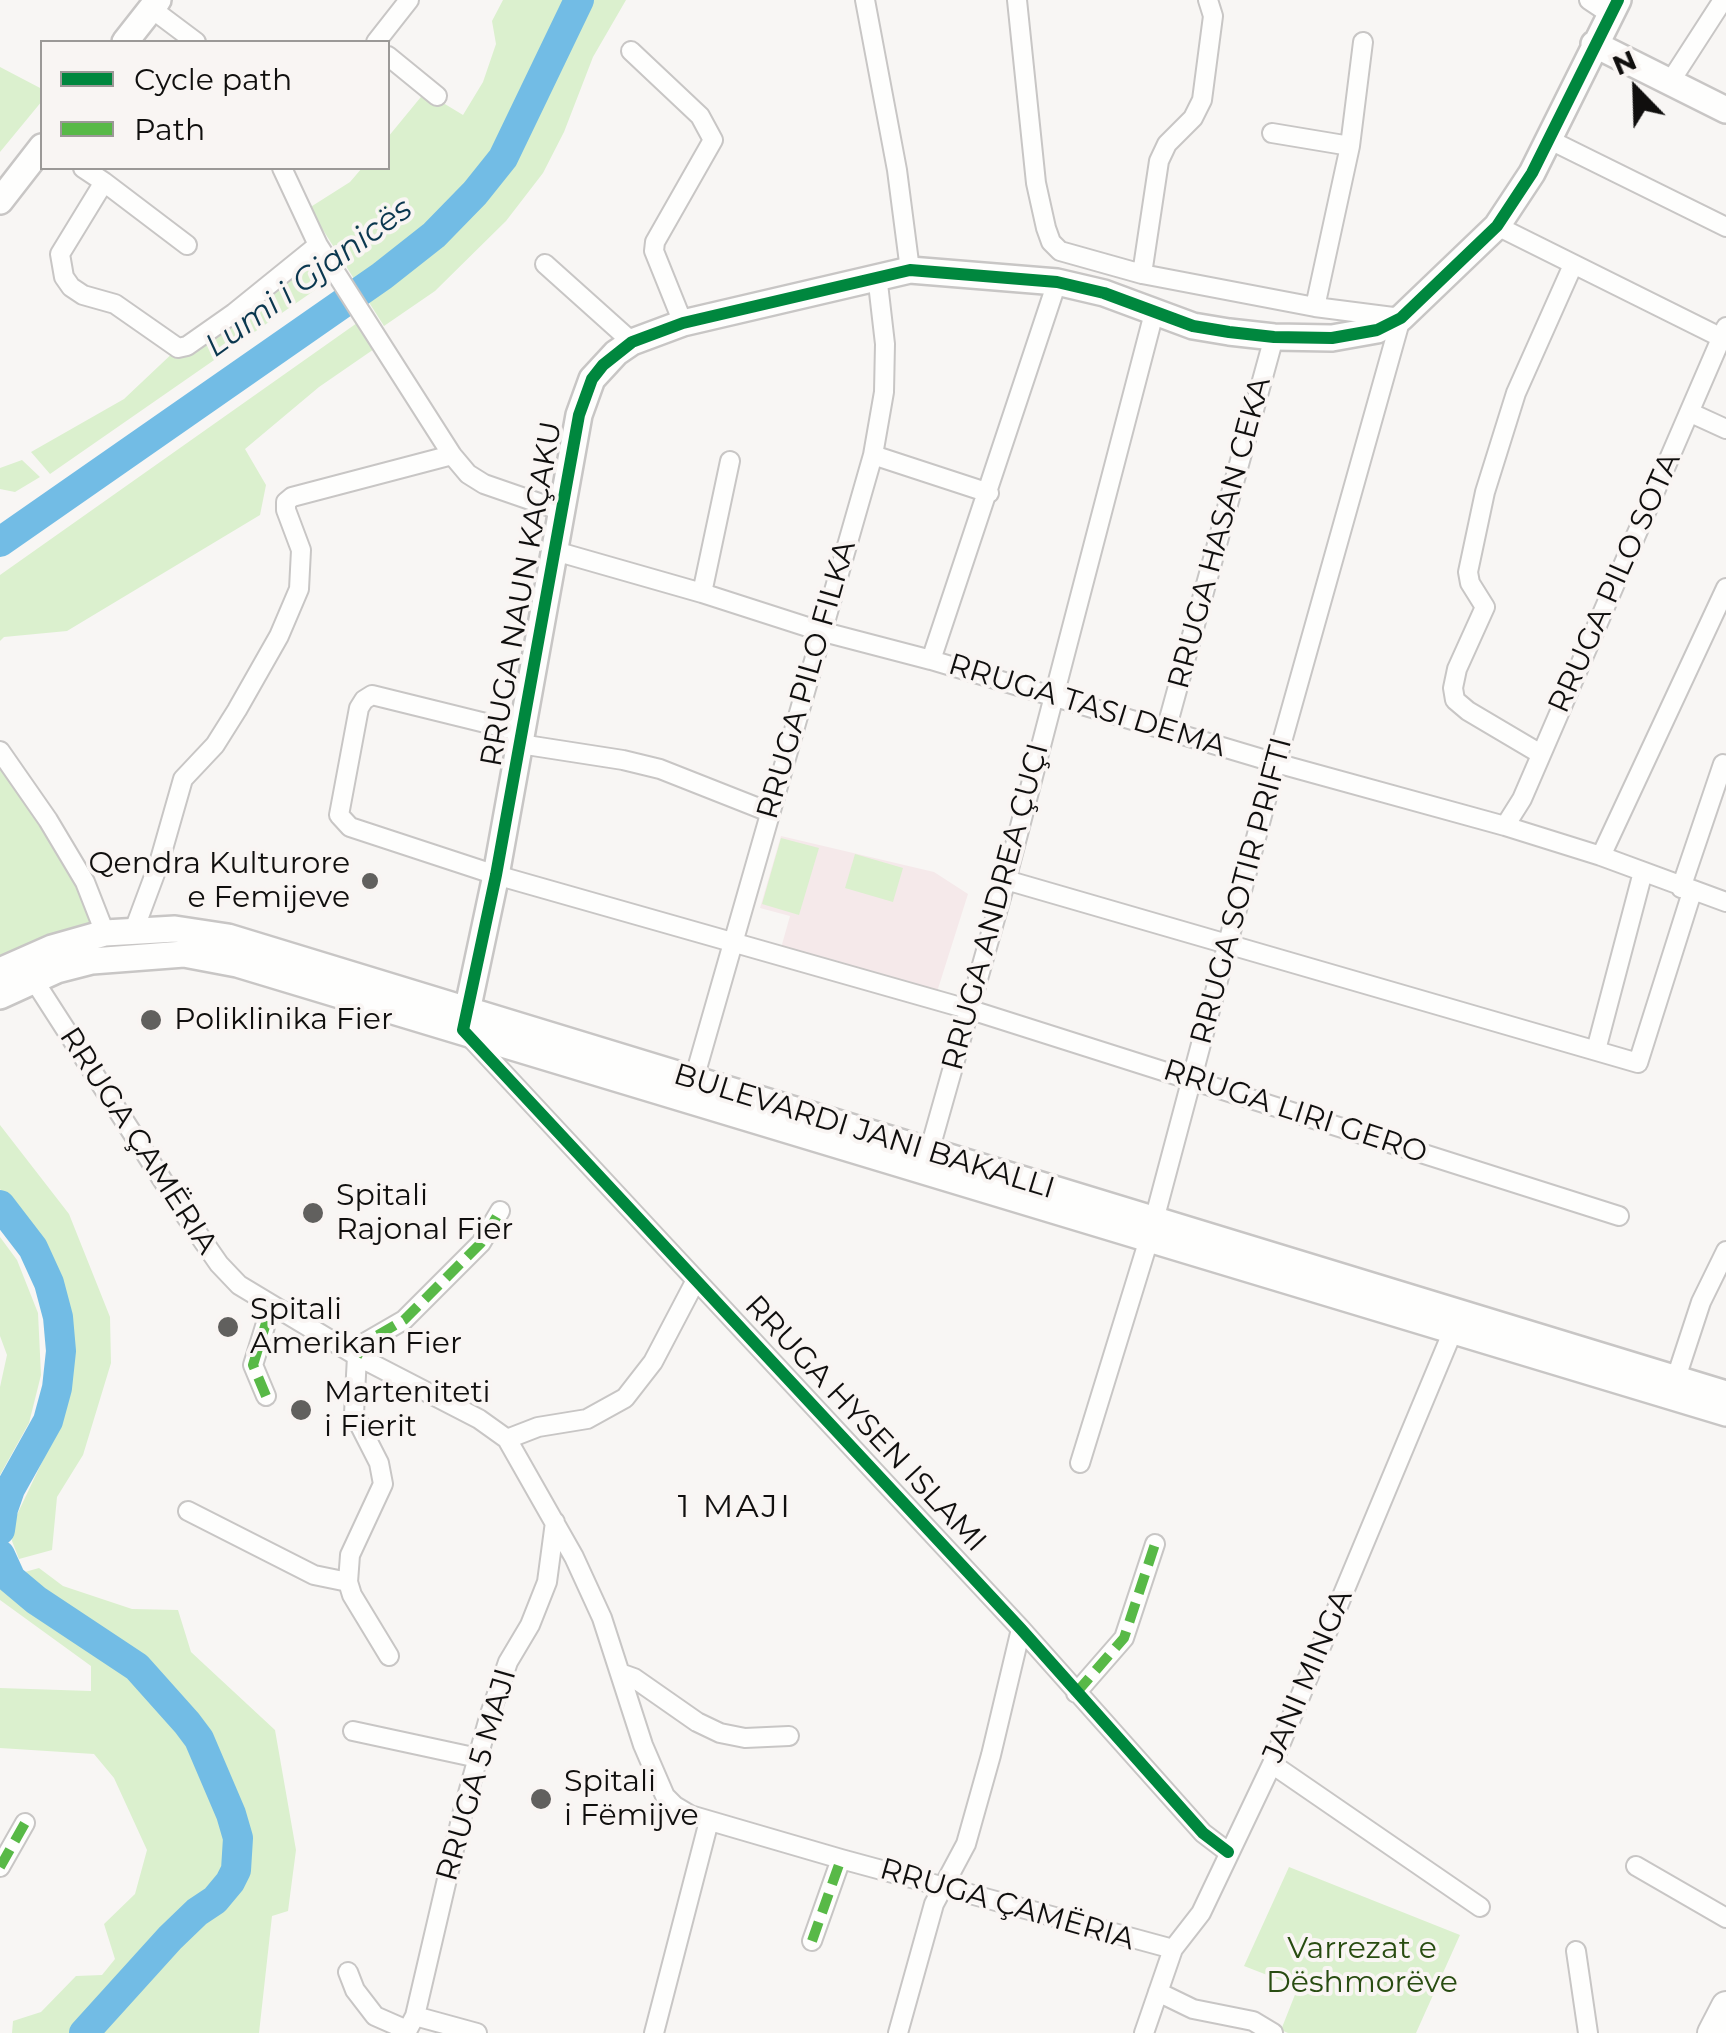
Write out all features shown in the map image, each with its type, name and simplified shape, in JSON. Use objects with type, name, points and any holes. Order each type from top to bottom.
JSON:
[{"type":"main road","points":[[127,40],[155,4]]},
{"type":"main road","name":"RRUGA NAUN KAÇAKU","points":[[466,1020],[585,396],[603,365],[632,342],[683,323],[910,270],[1057,282],[1104,293],[1193,326],[1274,337],[1355,336],[1401,318],[1498,226],[1517,198],[1594,44],[1605,5]]},
{"type":"main road","points":[[1594,44],[1726,110]]},
{"type":"main road","points":[[0,200],[40,150]]},
{"type":"main road","name":"BULEVARDI JANI BAKALLI","points":[[0,996],[18,970],[105,933],[190,930],[228,937],[466,1020],[1151,1230],[1457,1321],[1726,1394]]},
{"type":"main road","name":"BULEVARDI JANI BAKALLI","points":[[18,970],[156,954],[204,956],[694,1079],[929,1152],[1151,1230]]},
{"type":"main road","name":"BULEVARDI JANI BAKALLI","points":[[1457,1321],[1726,1413]]},
{"type":"main road","points":[[1712,2033],[1726,2006]]},
{"type":"street","points":[[378,40],[409,0]]},
{"type":"street","points":[[865,0],[897,170],[910,270]]},
{"type":"street","points":[[1016,0],[1036,183],[1051,242],[1060,252],[1142,274],[1401,318]]},
{"type":"street","points":[[1142,274],[1159,161],[1167,144],[1193,118],[1202,100],[1213,16],[1208,0]]},
{"type":"street","points":[[1670,82],[1723,0]]},
{"type":"street","points":[[155,4],[194,40]]},
{"type":"street","points":[[1315,306],[1350,146],[1363,42]]},
{"type":"street","points":[[632,51],[700,116],[713,140],[655,242],[654,251],[683,323]]},
{"type":"street","points":[[390,58],[437,96]]},
{"type":"street","points":[[1272,133],[1350,146]]},
{"type":"street","points":[[1548,139],[1726,227]]},
{"type":"street","points":[[87,170],[187,245]]},
{"type":"street","points":[[283,170],[321,249],[452,455],[468,474],[484,484],[562,511]]},
{"type":"street","points":[[104,182],[60,254],[64,277],[71,288],[115,304],[178,348],[187,346],[321,249]]},
{"type":"street","points":[[1498,226],[1725,335]]},
{"type":"street","points":[[545,264],[632,342]]},
{"type":"street","points":[[1540,753],[1468,712],[1454,700],[1452,688],[1484,607],[1468,572],[1485,492],[1516,393],[1573,265]]},
{"type":"street","name":"RRUGA PILO FILKA","points":[[694,1079],[872,455],[884,392],[885,344],[877,275]]},
{"type":"street","points":[[932,660],[1057,282]]},
{"type":"street","name":"RRUGA ANDREA ÇUÇI","points":[[929,1152],[1006,880],[1154,313]]},
{"type":"street","name":"RRUGA SOTIR PRIFTI","points":[[1080,1463],[1151,1230],[1401,318]]},
{"type":"street","name":"RRUGA PILO SOTA","points":[[1505,826],[1522,799],[1725,335]]},
{"type":"street","name":"RRUGA HASAN CEKA","points":[[1166,730],[1274,337]]},
{"type":"street","points":[[1691,413],[1726,430]]},
{"type":"street","points":[[134,930],[159,863],[183,779],[214,746],[237,710],[279,636],[299,589],[301,550],[286,502],[292,497],[452,455]]},
{"type":"street","points":[[872,455],[989,494]]},
{"type":"street","points":[[702,593],[730,461]]},
{"type":"street","name":"RRUGA TASI DEMA","points":[[555,551],[820,631],[1505,826],[1726,902]]},
{"type":"street","points":[[1600,856],[1720,618],[1726,588]]},
{"type":"street","points":[[735,942],[496,875],[350,827],[339,815],[339,807],[360,708],[372,695],[521,738],[660,769],[769,812]]},
{"type":"street","points":[[0,751],[85,882],[105,933]]},
{"type":"street","points":[[1006,880],[1638,1063],[1722,764]]},
{"type":"street","points":[[1596,1050],[1643,872]]},
{"type":"street","name":"RRUGA LIRI GERO","points":[[735,942],[1192,1078],[1618,1216]]},
{"type":"street","name":"RRUGA ÇAMËRIA","points":[[18,970],[204,1244],[239,1286],[358,1356],[480,1419],[507,1439],[556,1521],[602,1618],[665,1796],[690,1815],[1173,1950]]},
{"type":"street","name":"RRUGA HYSEN ISLAMI","points":[[466,1020],[696,1280],[1021,1629],[1203,1833],[1228,1852]]},
{"type":"street","points":[[389,1656],[348,1582],[350,1555],[383,1484],[379,1464],[354,1414],[358,1356],[366,1342],[404,1320],[481,1243],[500,1212]]},
{"type":"street","points":[[1676,1378],[1701,1302],[1726,1251]]},
{"type":"street","points":[[507,1439],[538,1427],[587,1419],[625,1398],[654,1362],[696,1280]]},
{"type":"street","points":[[266,1396],[253,1365],[271,1307]]},
{"type":"street","name":"JANI MINGA","points":[[1144,2033],[1173,1950],[1200,1912],[1272,1764],[1457,1321]]},
{"type":"street","points":[[188,1511],[314,1576],[348,1582]]},
{"type":"street","name":"RRUGA 5 MAJI","points":[[409,2026],[478,1758],[503,1674],[541,1602],[556,1521]]},
{"type":"street","points":[[1076,1693],[1124,1638],[1155,1544]]},
{"type":"street","points":[[898,2033],[934,1904],[966,1844],[1021,1629]]},
{"type":"street","points":[[620,1673],[720,1733],[745,1738],[789,1736]]},
{"type":"street","points":[[353,1731],[478,1758]]},
{"type":"street","points":[[1272,1764],[1480,1908]]},
{"type":"street","points":[[654,2033],[710,1820]]},
{"type":"street","points":[[0,1867],[25,1823]]},
{"type":"street","name":"RRUGA ÇAMËRIA","points":[[812,1941],[842,1859]]},
{"type":"street","points":[[1636,1866],[1726,1918]]},
{"type":"street","points":[[1576,1951],[1588,2033]]},
{"type":"street","points":[[348,1972],[354,1990],[375,2016],[409,2026],[476,2033]]},
{"type":"street","points":[[1158,1992],[1193,2009],[1253,2021],[1274,2033]]},
{"type":"shaded area","points":[[781,836],[934,872],[968,894],[936,995],[781,948],[790,916],[760,908]]},
{"type":"green space","points":[[503,0],[626,0],[593,57],[564,132],[543,173],[506,221],[435,291],[384,326],[309,208],[350,182],[360,170],[390,170],[390,135],[425,92],[463,115],[483,82],[496,44],[492,21]]},
{"type":"green space","points":[[0,67],[40,88],[40,103],[0,152]]},
{"type":"green space","points":[[314,258],[324,274],[315,290],[50,474],[31,452],[124,399],[178,348]]},
{"type":"green space","points":[[357,323],[377,347],[319,387],[245,449],[266,485],[260,515],[67,631],[4,637],[0,641],[0,575]]},
{"type":"green space","points":[[22,460],[40,477],[15,492],[0,489],[0,468]]},
{"type":"green space","points":[[0,759],[80,885],[99,930],[0,966]]},
{"type":"green space","points":[[781,838],[819,848],[799,915],[762,904]]},
{"type":"green space","points":[[855,854],[903,868],[893,902],[845,888]]},
{"type":"green space","points":[[0,1125],[69,1214],[110,1317],[111,1363],[83,1455],[57,1497],[52,1550],[19,1559],[12,1541],[14,1521],[52,1441],[66,1399],[72,1346],[65,1294],[52,1261],[38,1236],[0,1189]]},
{"type":"green space","points":[[0,1237],[17,1260],[38,1313],[41,1375],[29,1423],[0,1475],[0,1387],[7,1355],[0,1336]]},
{"type":"green space","points":[[39,1568],[63,1586],[132,1609],[178,1610],[191,1652],[275,1730],[296,1850],[288,1911],[272,1916],[259,2033],[12,2033],[13,2021],[41,2012],[76,1976],[102,1975],[115,1959],[104,1924],[135,1894],[147,1850],[114,1778],[94,1754],[0,1748],[0,1688],[91,1691],[91,1666],[0,1600],[0,1579]]},
{"type":"green space","name":"Varrezat e Dëshmorëve","points":[[1289,1867],[1460,1935],[1416,2033],[1281,2030],[1298,1987],[1244,1966]]},
{"type":"waterway","name":"Lumi i Gjanicës","points":[[0,542],[382,276],[434,235],[503,158],[579,0]]},
{"type":"waterway","name":"Lumi i Gjanicës","points":[[0,1205],[33,1248],[49,1283],[61,1351],[48,1421],[10,1489],[0,1530]]},
{"type":"waterway","name":"Lumi i Gjanicës","points":[[0,1555],[11,1579],[137,1667],[187,1723],[199,1739],[238,1838],[236,1870],[230,1882],[170,1938],[84,2033]]},
{"type":"marked path","points":[[357,1356],[366,1342],[404,1320],[481,1243],[500,1211]]},
{"type":"marked path","points":[[266,1396],[253,1365],[271,1307]]},
{"type":"marked path","points":[[1076,1693],[1124,1638],[1155,1544]]},
{"type":"marked path","points":[[0,1867],[25,1823]]},
{"type":"marked path","points":[[812,1941],[841,1859]]},
{"type":"cycle path","points":[[1228,1852],[1203,1833],[1021,1629],[463,1030],[496,875],[579,415],[592,379],[632,342],[683,323],[910,270],[1057,282],[1104,293],[1193,326],[1229,332],[1332,338],[1377,330],[1401,318],[1497,226],[1532,173],[1618,0]]},
{"type":"place","name":"Qendra Kulturore e Femijeve","points":[[370,881]]},
{"type":"place","name":"Poliklinika Fier","points":[[151,1020]]},
{"type":"place","name":"Spitali Rajonal Fier","points":[[313,1213]]},
{"type":"place","name":"Spitali Amerikan Fier","points":[[228,1327]]},
{"type":"place","name":"Marteniteti i Fierit","points":[[301,1410]]},
{"type":"place","name":"Spitali i Fëmijve","points":[[541,1799]]},
{"type":"district","name":"1 MAJI","points":[[735,1508]]}]
